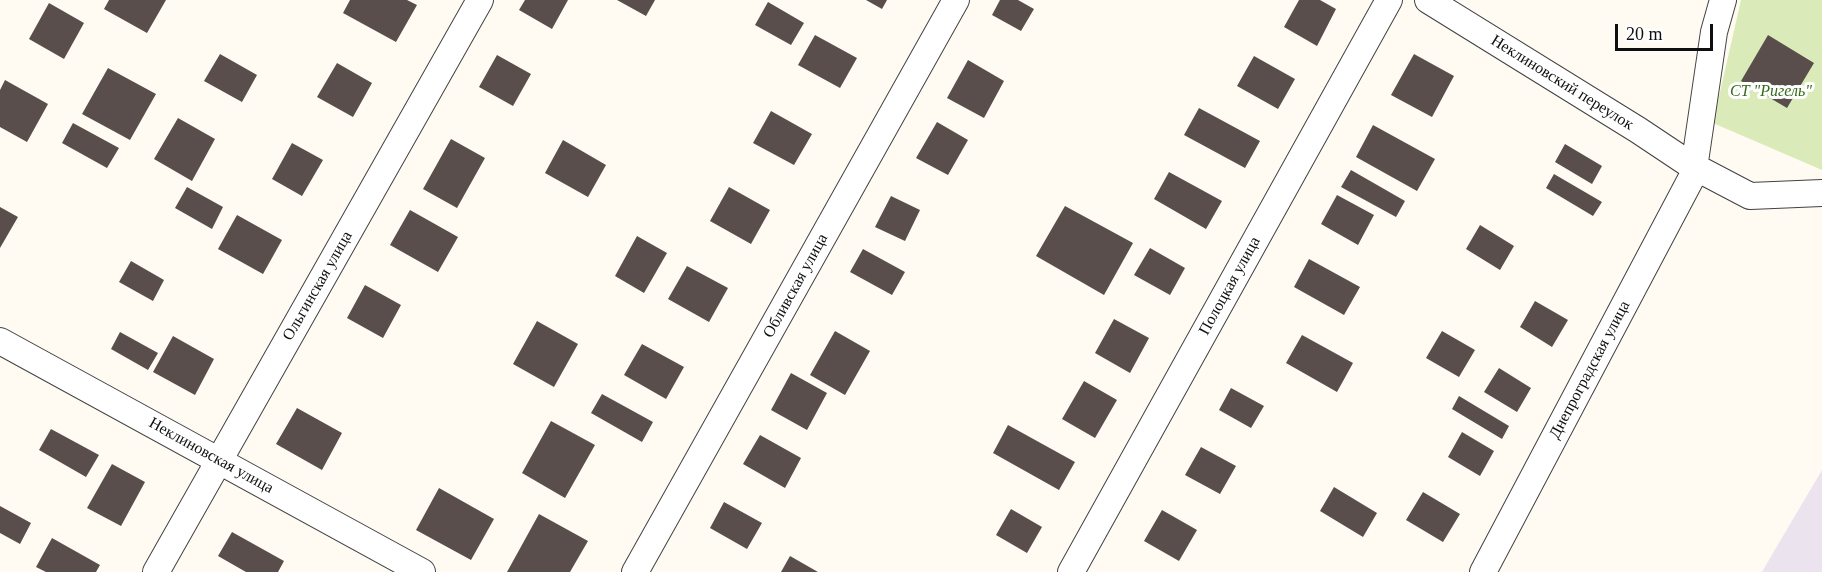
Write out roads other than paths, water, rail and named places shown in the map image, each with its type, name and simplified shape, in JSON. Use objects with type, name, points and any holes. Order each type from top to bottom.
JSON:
[{"type":"street","name":"Ольгинская улица","points":[[156,572],[480,0]]},
{"type":"street","name":"Обливская улица","points":[[636,572],[956,0]]},
{"type":"street","name":"Полоцкая улица","points":[[1071,572],[1389,0]]},
{"type":"street","name":"Неклиновский переулок","points":[[1428,0],[1638,130],[1689,165],[1696,166],[1750,196],[1822,193]]},
{"type":"street","name":"Днепроградская улица","points":[[1483,572],[1693,175],[1714,32],[1723,0]]},
{"type":"street","name":"Неклиновская улица","points":[[0,341],[422,572]]},
{"type":"park label","name":"СТ \"Ригель\"","points":[[1771,92]]}]
